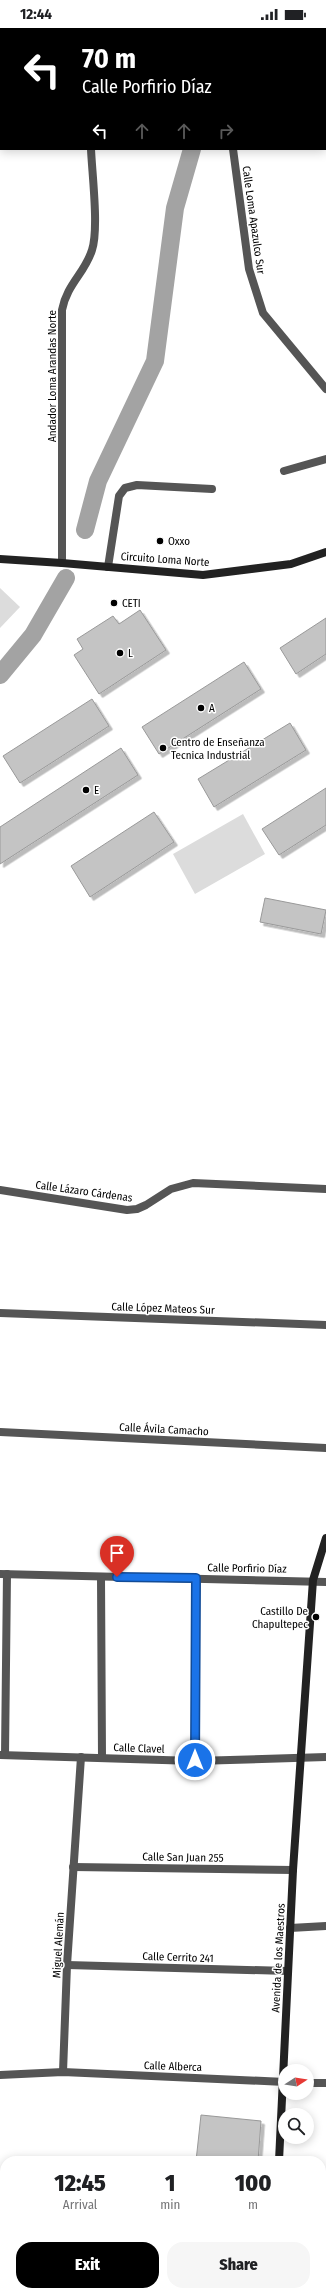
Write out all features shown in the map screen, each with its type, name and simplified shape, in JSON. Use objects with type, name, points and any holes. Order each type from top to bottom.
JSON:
[{"type":"street","name":"Andador Loma Arandas Norte","points":[[62,563],[62,310],[64,297],[87,261],[95,239],[91,150]]},
{"type":"street","name":"Calle Loma Apazulco Sur","points":[[233,150],[249,268],[263,314],[326,389]]},
{"type":"street","points":[[284,471],[326,459]]},
{"type":"street","points":[[108,566],[119,496],[125,488],[136,485],[212,489]]},
{"type":"street","name":"Circuito Loma Norte","points":[[0,560],[108,566],[203,575],[291,564],[326,552]]},
{"type":"street","name":"Calle Lázaro Cárdenas","points":[[0,1190],[127,1210],[137,1209],[146,1205],[171,1188],[194,1183],[326,1190]]},
{"type":"street","name":"Calle López Mateos Sur","points":[[0,1313],[326,1325]]},
{"type":"street","name":"Calle Ávila Camacho","points":[[0,1432],[326,1448]]},
{"type":"street","name":"Avenida de los Maestros","points":[[285,2064],[290,1928],[313,1580],[326,1538]]},
{"type":"street","points":[[3,1574],[3,1755]]},
{"type":"street","name":"Calle Porfirio Díaz","points":[[3,1574],[313,1580],[326,1582]]},
{"type":"street","points":[[101,1577],[102,1758]]},
{"type":"street","points":[[195,1760],[196,1578]]},
{"type":"street","name":"Calle Clavel","points":[[3,1755],[195,1760],[326,1757]]},
{"type":"street","name":"Miguel Alemán","points":[[63,2072],[67,1965],[81,1757]]},
{"type":"street","name":"Calle San Juan 255","points":[[73,1867],[294,1870]]},
{"type":"street","points":[[290,1928],[326,1926]]},
{"type":"street","name":"Calle Cerrito 241","points":[[67,1965],[288,1971]]},
{"type":"street","points":[[0,2075],[63,2072]]},
{"type":"street","name":"Calle Alberca","points":[[63,2072],[278,2082]]},
{"type":"street","points":[[314,2082],[326,2083]]},
{"type":"street","name":"Avenida de los Maestros","points":[[279,2156],[283,2100]]},
{"type":"shaded area","points":[[0,588],[20,607],[0,628]]},
{"type":"shaded area","points":[[243,814],[265,854],[195,894],[173,854]]},
{"type":"building","name":"L","points":[[140,610],[166,650],[99,694],[74,655],[83,649],[77,639],[113,616],[119,624]]},
{"type":"building","points":[[326,618],[326,654],[296,674],[280,648]]},
{"type":"building","name":"A","points":[[244,662],[261,689],[159,754],[142,727]]},
{"type":"building","points":[[92,699],[109,726],[20,783],[3,756]]},
{"type":"building","points":[[290,723],[306,750],[214,807],[198,779]]},
{"type":"building","name":"E","points":[[121,748],[138,775],[0,864],[0,827]]},
{"type":"building","points":[[326,788],[326,825],[279,855],[262,829]]},
{"type":"building","points":[[154,812],[174,842],[90,897],[71,866]]},
{"type":"building","points":[[265,898],[326,910],[321,934],[260,922]]},
{"type":"building","points":[[201,2115],[261,2121],[258,2156],[197,2156]]},
{"type":"waterway","points":[[85,530],[98,481],[155,361],[175,208],[192,150]]},
{"type":"waterway","points":[[0,675],[33,635],[66,578]]},
{"type":"place","name":"Oxxo","points":[[160,541]]},
{"type":"place","name":"CETI","points":[[114,603]]},
{"type":"place","name":"L","points":[[120,653]]},
{"type":"place","name":"A","points":[[201,708]]},
{"type":"place","name":"Centro de Enseñanza Tecnica Industrial","points":[[163,748]]},
{"type":"place","name":"E","points":[[86,790]]},
{"type":"place","name":"Castillo De Chapultepec","points":[[316,1617]]},
{"type":"route","points":[[117,1577],[196,1578],[195,1760]]}]
